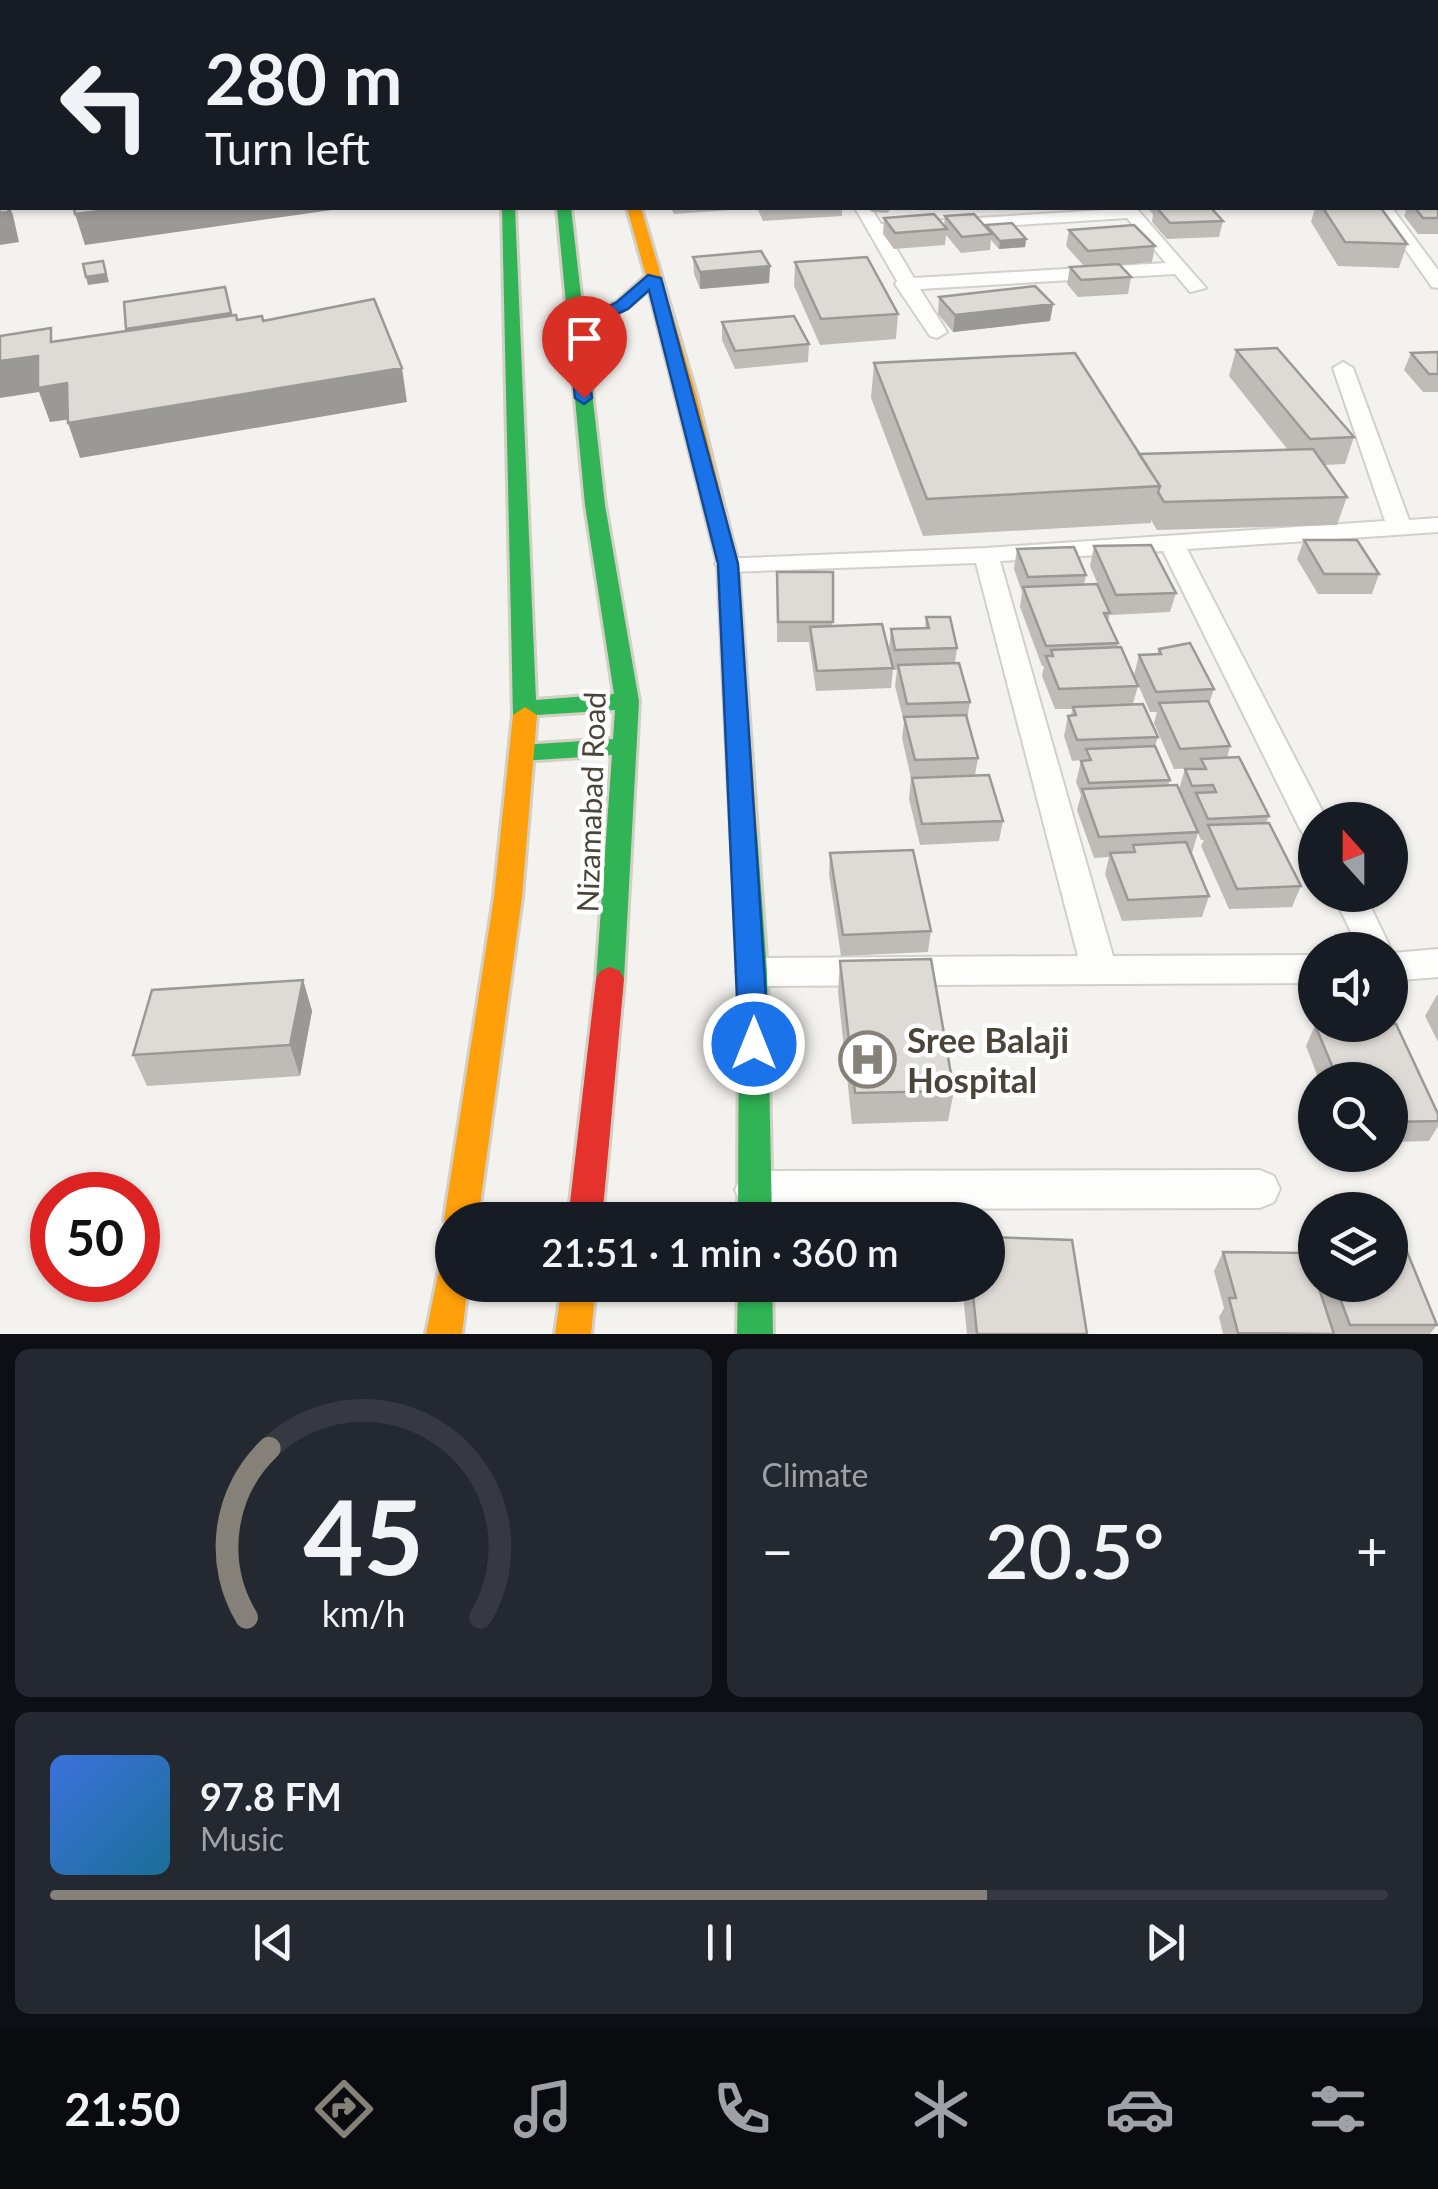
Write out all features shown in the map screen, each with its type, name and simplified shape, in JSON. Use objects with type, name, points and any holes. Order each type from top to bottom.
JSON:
[{"type":"main road","points":[[464,1202],[508,897],[526,708],[508,210]]},
{"type":"main road","name":"Nizamabad Road","points":[[564,210],[595,505],[627,701],[618,906],[588,1202]]},
{"type":"main road","points":[[635,210],[728,564],[753,972],[755,1202]]},
{"type":"main road","points":[[576,327],[622,306],[654,278]]},
{"type":"main road","points":[[526,708],[627,701]]},
{"type":"main road","points":[[522,753],[625,746]]},
{"type":"main road","points":[[444,1334],[448,1302]]},
{"type":"main road","points":[[573,1334],[577,1302]]},
{"type":"main road","points":[[755,1302],[755,1334]]},
{"type":"street","points":[[864,210],[904,284],[937,332]]},
{"type":"street","points":[[875,229],[1130,210],[1198,288]]},
{"type":"street","points":[[1385,210],[1438,283]]},
{"type":"street","points":[[904,284],[1181,268]]},
{"type":"street","points":[[1342,368],[1399,526]]},
{"type":"street","points":[[728,564],[986,555],[1438,525]]},
{"type":"street","points":[[1172,544],[1302,802]]},
{"type":"street","points":[[986,555],[1100,973]]},
{"type":"street","points":[[1408,966],[1438,963]]},
{"type":"street","points":[[753,972],[1298,969]]},
{"type":"street","points":[[850,1202],[1260,1189]]},
{"type":"building","points":[[74,210],[107,210],[75,214]]},
{"type":"building","points":[[1159,210],[1213,210],[1223,221],[1170,223]]},
{"type":"building","points":[[1324,210],[1382,210],[1407,244],[1345,242]]},
{"type":"building","points":[[1417,210],[1438,210],[1438,218],[1423,218]]},
{"type":"building","points":[[934,214],[947,229],[895,233],[884,218]]},
{"type":"building","points":[[974,214],[992,234],[962,237],[945,216]]},
{"type":"building","points":[[1012,223],[1026,239],[1000,241],[986,225]]},
{"type":"building","points":[[1134,225],[1155,246],[1088,251],[1069,230]]},
{"type":"building","points":[[761,251],[770,266],[700,272],[693,257]]},
{"type":"building","points":[[867,257],[898,314],[821,319],[795,262]]},
{"type":"building","points":[[103,261],[106,274],[86,277],[83,264]]},
{"type":"building","points":[[1119,264],[1131,277],[1081,280],[1070,267]]},
{"type":"building","points":[[1035,286],[1053,304],[955,315],[939,297]]},
{"type":"building","points":[[225,287],[231,313],[126,329],[124,302]]},
{"type":"building","points":[[374,299],[402,368],[68,423],[67,383],[38,388],[38,356],[0,361],[0,336],[51,328],[51,342],[236,315],[237,320],[262,316],[263,321]]},
{"type":"building","points":[[794,316],[809,344],[735,351],[722,322]]},
{"type":"building","points":[[1277,348],[1354,437],[1310,439],[1236,350]]},
{"type":"building","points":[[1438,352],[1438,374],[1429,374],[1411,353]]},
{"type":"building","points":[[1075,353],[1160,486],[927,499],[874,363]]},
{"type":"building","points":[[1313,449],[1347,497],[1164,502],[1158,492],[1160,486],[1139,454]]},
{"type":"building","points":[[1304,540],[1357,540],[1379,574],[1324,574]]},
{"type":"building","points":[[1151,545],[1176,593],[1116,595],[1094,546]]},
{"type":"building","points":[[1074,547],[1086,575],[1028,577],[1017,549]]},
{"type":"building","points":[[777,572],[833,572],[833,622],[778,622]]},
{"type":"building","points":[[1097,584],[1110,613],[1104,613],[1118,643],[1046,646],[1023,587]]},
{"type":"building","points":[[926,617],[950,617],[957,648],[895,650],[891,629],[929,628]]},
{"type":"building","points":[[882,624],[893,668],[817,671],[810,627]]},
{"type":"building","points":[[1190,643],[1214,689],[1156,692],[1139,655],[1161,654],[1159,649]]},
{"type":"building","points":[[1121,647],[1138,686],[1059,689],[1046,656],[1053,656],[1051,650]]},
{"type":"building","points":[[959,663],[970,702],[907,704],[898,665]]},
{"type":"building","points":[[1208,701],[1230,746],[1180,749],[1159,703]]},
{"type":"building","points":[[1143,704],[1158,737],[1077,740],[1068,716],[1076,715],[1073,707]]},
{"type":"building","points":[[966,715],[978,758],[915,760],[904,717]]},
{"type":"building","points":[[1155,746],[1170,780],[1089,783],[1081,761],[1091,760],[1086,749]]},
{"type":"building","points":[[1239,757],[1269,816],[1208,819],[1196,793],[1216,792],[1213,785],[1192,786],[1185,769],[1206,769],[1201,759]]},
{"type":"building","points":[[989,775],[1003,821],[922,824],[912,778]]},
{"type":"building","points":[[1177,785],[1198,832],[1099,837],[1082,789]]},
{"type":"building","points":[[1269,823],[1298,886],[1237,889],[1208,825]]},
{"type":"building","points":[[1186,842],[1209,896],[1128,900],[1110,853],[1135,852],[1133,845]]},
{"type":"building","points":[[913,850],[931,931],[843,935],[830,853]]},
{"type":"building","points":[[931,959],[954,1091],[855,1093],[840,961]]},
{"type":"building","points":[[303,980],[290,1045],[133,1055],[152,990]]},
{"type":"building","points":[[1322,1042],[1404,1042],[1438,1121],[1408,1122],[1408,1062],[1330,1062]]},
{"type":"building","points":[[1005,1238],[1072,1240],[1087,1334],[977,1334],[974,1302],[1005,1302]]},
{"type":"building","points":[[1223,1252],[1298,1253],[1298,1302],[1324,1302],[1334,1334],[1238,1333],[1229,1298],[1236,1298]]},
{"type":"building","points":[[1408,1254],[1437,1325],[1350,1325],[1341,1302],[1408,1302]]},
{"type":"traffic: fast","points":[[508,210],[525,715]]},
{"type":"traffic: fast","points":[[564,210],[595,505],[627,701],[610,979]]},
{"type":"traffic: fast","points":[[526,708],[627,701]]},
{"type":"traffic: fast","points":[[522,753],[625,746]]},
{"type":"traffic: fast","points":[[744,832],[753,972],[755,1202]]},
{"type":"traffic: fast","points":[[755,1302],[755,1334]]},
{"type":"traffic: slow","points":[[635,210],[687,394],[728,564],[744,832]]},
{"type":"traffic: slow","points":[[576,327],[622,305],[653,278]]},
{"type":"traffic: slow","points":[[464,1202],[508,897],[525,715]]},
{"type":"traffic: slow","points":[[444,1334],[448,1302]]},
{"type":"traffic: slow","points":[[573,1334],[577,1302]]},
{"type":"traffic: jam","points":[[587,1202],[610,979]]},
{"type":"place","name":"Sree Balaji Hospital","points":[[868,1059]]},
{"type":"route","points":[[584,398],[576,327],[622,306],[654,278],[728,564],[754,1044]]}]
